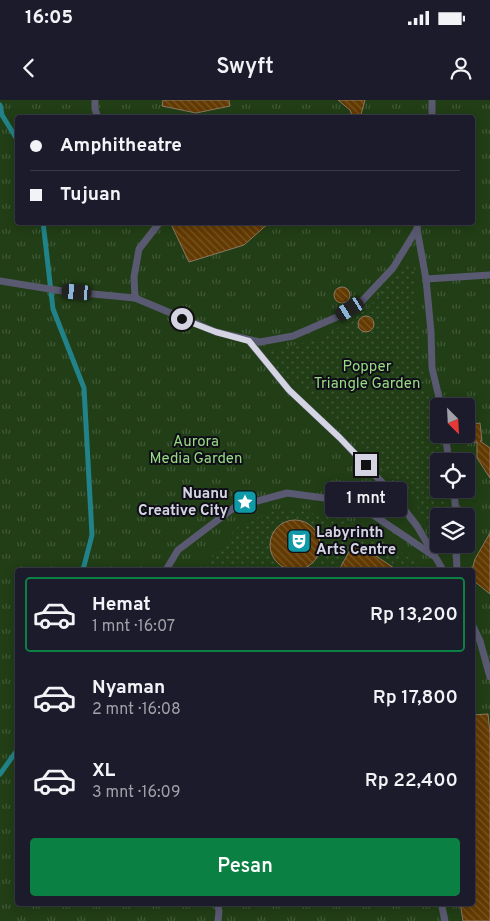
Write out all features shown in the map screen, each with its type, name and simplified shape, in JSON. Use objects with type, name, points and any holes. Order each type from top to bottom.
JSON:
[{"type":"lane","points":[[95,100],[98,115]]},
{"type":"lane","points":[[432,100],[432,115]]},
{"type":"lane","points":[[135,298],[134,277],[139,249],[158,225]]},
{"type":"lane","points":[[0,281],[62,291],[135,298],[216,332],[260,342],[293,336],[337,317],[362,301],[393,268],[418,226]]},
{"type":"lane","points":[[418,226],[426,279],[432,368],[439,398]]},
{"type":"lane","points":[[426,279],[490,275]]},
{"type":"lane","points":[[249,341],[289,390],[340,438],[391,492],[417,526],[442,568]]},
{"type":"lane","points":[[167,568],[178,550],[235,507],[287,493],[354,502],[434,556]]},
{"type":"lane","points":[[456,553],[457,568]]},
{"type":"lane","points":[[475,630],[480,641],[490,677]]},
{"type":"lane","points":[[218,906],[218,921]]},
{"type":"lane","points":[[442,906],[445,921]]},
{"type":"green space","name":"Nuanu Creative City","points":[[0,100],[490,100],[490,921],[0,921]]},
{"type":"green space","name":"Popper Triangle Garden","points":[[414,266],[416,314],[424,378],[430,402],[430,443],[440,443],[443,453],[430,453],[430,498],[451,498],[452,508],[430,508],[430,531],[416,504],[331,416],[278,370],[270,358],[270,351],[320,339],[368,308],[404,267]]},
{"type":"green space","points":[[282,508],[343,518],[372,533],[424,568],[203,568],[238,527]]},
{"type":"building","points":[[163,100],[229,100],[230,106],[196,113],[162,106]]},
{"type":"building","points":[[338,100],[365,100],[361,115],[352,115],[350,110]]},
{"type":"building","points":[[171,225],[267,225],[244,245],[189,262]]},
{"type":"building","points":[[342,287],[348,289],[350,295],[348,301],[342,303],[336,301],[334,295],[336,289]]},
{"type":"building","points":[[366,316],[372,318],[374,324],[372,330],[366,332],[360,330],[358,324],[360,318]]},
{"type":"building","points":[[480,423],[482,441],[480,441],[490,448],[490,478],[477,458],[475,424]]},
{"type":"building","points":[[295,520],[309,524],[316,531],[320,545],[316,559],[304,568],[286,568],[281,566],[274,559],[270,545],[274,531],[281,524]]},
{"type":"building","points":[[490,533],[490,594],[475,582],[475,568],[473,568],[475,559]]},
{"type":"building","points":[[358,544],[394,568],[340,568],[350,550]]},
{"type":"building","points":[[488,714],[490,733],[490,921],[463,921],[461,906],[475,906],[475,715]]},
{"type":"waterway","points":[[0,105],[2,115],[15,136]]},
{"type":"waterway","points":[[43,225],[53,309],[84,388],[92,535],[84,568]]},
{"type":"waterway","points":[[0,774],[15,753]]},
{"type":"place","name":"Nuanu Creative City","points":[[245,502]]},
{"type":"place","name":"Labyrinth Arts Centre","points":[[299,541]]},
{"type":"route","points":[[182,319],[216,332],[249,341],[289,390],[366,465]]},
{"type":"park label","name":"Aurora Media Garden","points":[[196,450]]}]
